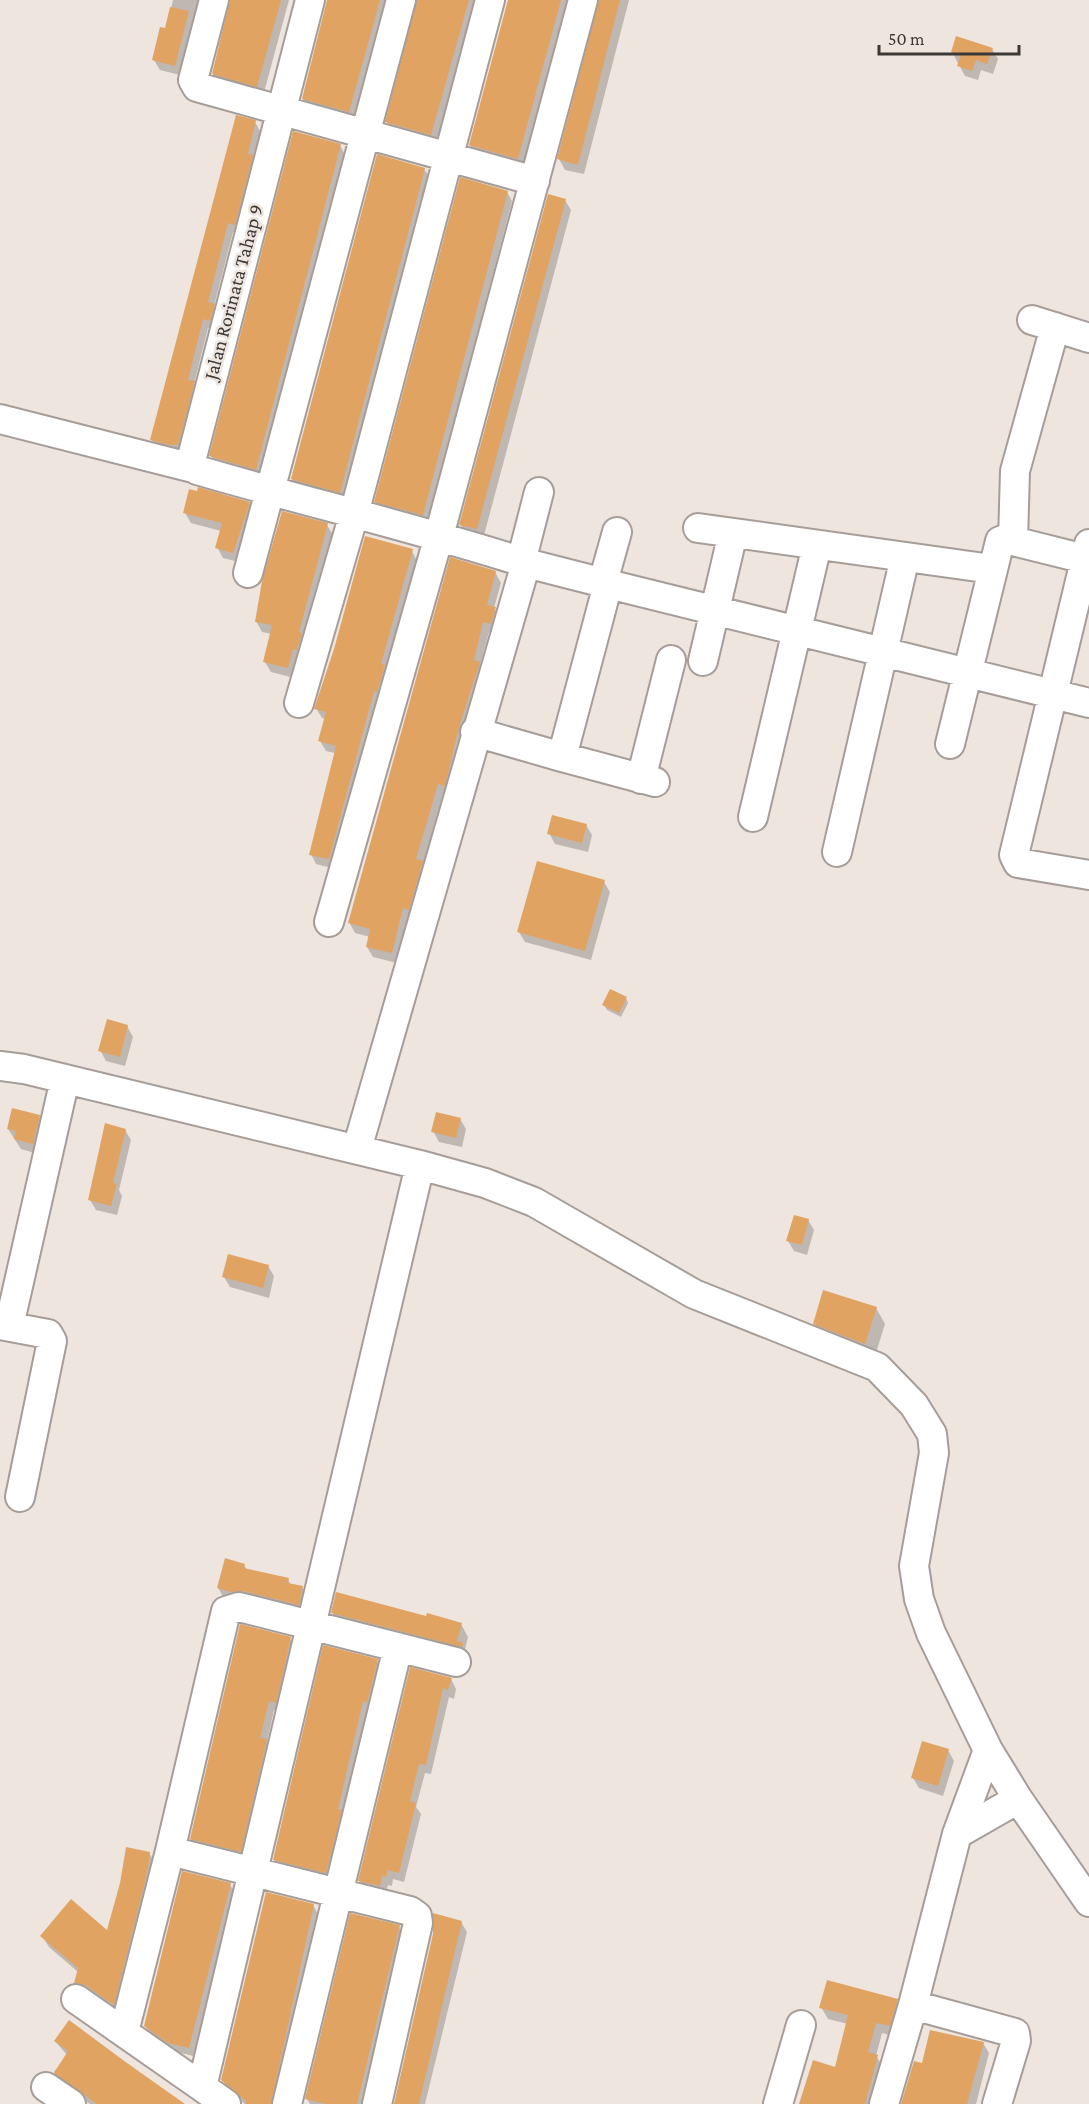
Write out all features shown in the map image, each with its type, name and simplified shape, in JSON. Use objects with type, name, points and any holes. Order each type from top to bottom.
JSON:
[{"type":"street","points":[[214,0],[194,85],[535,181]]},
{"type":"street","name":"Jalan Rorinata Tahap 9","points":[[195,469],[190,459],[310,0]]},
{"type":"street","points":[[248,573],[401,0]]},
{"type":"street","points":[[299,703],[354,514],[446,156],[490,0]]},
{"type":"street","points":[[329,922],[439,536],[583,0]]},
{"type":"street","points":[[1013,541],[1015,471],[1044,323],[1089,338]]},
{"type":"street","points":[[0,420],[195,469],[271,492],[439,536],[523,562],[1089,703]]},
{"type":"street","points":[[357,1149],[523,562],[539,492]]},
{"type":"street","points":[[698,528],[992,569]]},
{"type":"street","points":[[562,758],[616,532]]},
{"type":"street","points":[[703,661],[733,533]]},
{"type":"street","points":[[950,744],[1000,541],[1087,552],[1015,860],[1018,863],[1089,875]]},
{"type":"street","points":[[753,817],[817,544]]},
{"type":"street","points":[[837,852],[905,557]]},
{"type":"street","points":[[475,732],[648,781],[671,660]]},
{"type":"street","points":[[0,1066],[65,1079],[357,1149],[485,1183],[534,1202],[694,1294],[877,1367],[914,1405],[932,1434],[934,1453],[914,1566],[919,1599],[931,1633],[988,1750],[1018,1799],[1089,1902]]},
{"type":"street","points":[[20,1497],[52,1341],[48,1334],[5,1326],[65,1079]]},
{"type":"street","points":[[202,2087],[420,1165]]},
{"type":"street","points":[[124,2032],[170,1851],[226,1611],[239,1606],[456,1662]]},
{"type":"street","points":[[287,2104],[398,1647]]},
{"type":"street","points":[[884,2104],[914,2005],[957,1834],[988,1750]]},
{"type":"street","points":[[957,1834],[1018,1799]]},
{"type":"street","points":[[170,1851],[339,1892],[410,1911],[417,1916],[418,1923],[377,2104]]},
{"type":"street","points":[[76,1999],[226,2104]]},
{"type":"street","points":[[914,2005],[1014,2033],[1016,2041],[997,2104]]},
{"type":"street","points":[[778,2104],[801,2025]]},
{"type":"street","points":[[46,2087],[71,2104]]},
{"type":"building","points":[[230,0],[281,0],[257,87],[212,74]]},
{"type":"building","points":[[327,0],[380,0],[349,112],[302,99]]},
{"type":"building","points":[[417,0],[469,0],[431,135],[385,122]]},
{"type":"building","points":[[508,0],[561,0],[518,159],[469,145]]},
{"type":"building","points":[[599,0],[620,0],[578,165],[557,159]]},
{"type":"building","points":[[170,7],[189,11],[175,66],[152,60],[160,27],[165,28]]},
{"type":"building","points":[[956,36],[993,48],[987,64],[976,60],[972,71],[957,66],[961,55],[951,52]]},
{"type":"building","points":[[236,115],[256,120],[248,154],[253,155],[235,225],[228,223],[208,302],[215,304],[210,321],[203,319],[188,380],[195,381],[178,445],[170,445],[150,440]]},
{"type":"building","points":[[293,131],[341,144],[256,470],[209,456]]},
{"type":"building","points":[[377,154],[425,168],[340,493],[291,479]]},
{"type":"building","points":[[460,177],[508,191],[423,515],[374,502]]},
{"type":"building","points":[[548,194],[566,199],[477,529],[459,525]]},
{"type":"building","points":[[198,487],[250,502],[233,553],[215,548],[222,523],[183,513],[189,489],[197,491]]},
{"type":"building","points":[[282,511],[328,523],[299,632],[302,633],[297,650],[293,649],[288,668],[263,662],[272,625],[255,622],[262,581]]},
{"type":"building","points":[[365,536],[413,549],[381,664],[385,665],[377,692],[374,691],[329,859],[309,855],[336,746],[318,741],[326,712],[314,709],[334,649]]},
{"type":"building","points":[[450,557],[496,571],[487,605],[496,607],[491,624],[483,622],[474,660],[480,662],[459,727],[445,786],[438,784],[416,859],[423,861],[409,910],[403,908],[392,953],[366,947],[370,929],[348,923]]},
{"type":"building","points":[[552,815],[587,824],[582,843],[547,834]]},
{"type":"building","points":[[537,861],[605,880],[585,951],[517,932]]},
{"type":"building","points":[[610,989],[627,997],[619,1013],[602,1005]]},
{"type":"building","points":[[107,1019],[128,1025],[120,1057],[98,1051]]},
{"type":"building","points":[[12,1108],[40,1115],[33,1144],[14,1139],[16,1131],[7,1129]]},
{"type":"building","points":[[436,1112],[461,1118],[456,1138],[431,1132]]},
{"type":"building","points":[[105,1123],[126,1129],[113,1183],[117,1184],[111,1206],[88,1200]]},
{"type":"building","points":[[794,1215],[809,1219],[802,1245],[786,1241]]},
{"type":"building","points":[[228,1254],[269,1265],[263,1288],[222,1277]]},
{"type":"building","points":[[823,1290],[877,1307],[865,1344],[813,1324]]},
{"type":"building","points":[[225,1558],[245,1564],[244,1568],[289,1578],[288,1583],[303,1586],[299,1605],[243,1591],[231,1592],[217,1588]]},
{"type":"building","points":[[336,1592],[426,1616],[427,1613],[462,1623],[457,1641],[463,1643],[462,1647],[331,1613]]},
{"type":"building","points":[[240,1624],[291,1637],[276,1703],[269,1701],[260,1738],[267,1739],[241,1852],[190,1839]]},
{"type":"building","points":[[323,1645],[378,1659],[367,1703],[363,1701],[338,1809],[342,1810],[326,1873],[273,1860]]},
{"type":"building","points":[[410,1667],[452,1678],[448,1690],[443,1688],[426,1765],[419,1764],[410,1801],[416,1803],[399,1873],[388,1870],[386,1877],[382,1876],[380,1886],[358,1881]]},
{"type":"building","points":[[922,1741],[949,1749],[938,1786],[911,1778]]},
{"type":"building","points":[[126,1847],[150,1852],[148,1869],[114,2005],[85,1985],[74,1983],[78,1968],[40,1936],[71,1899],[107,1930],[120,1883]]},
{"type":"building","points":[[182,1871],[231,1883],[189,2048],[168,2043],[144,2026]]},
{"type":"building","points":[[266,1892],[314,1904],[271,2104],[245,2104],[246,2101],[221,2080]]},
{"type":"building","points":[[350,1913],[400,1925],[357,2104],[326,2104],[305,2099]]},
{"type":"building","points":[[433,1913],[462,1921],[419,2104],[394,2104],[433,1934]]},
{"type":"building","points":[[827,1980],[898,1999],[890,2026],[876,2023],[868,2052],[878,2055],[865,2104],[799,2104],[813,2060],[835,2067],[848,2015],[819,2008]]},
{"type":"building","points":[[69,2020],[185,2104],[97,2104],[54,2073],[68,2051],[54,2041]]},
{"type":"building","points":[[930,2030],[984,2042],[967,2104],[901,2104],[914,2061],[922,2063]]}]
